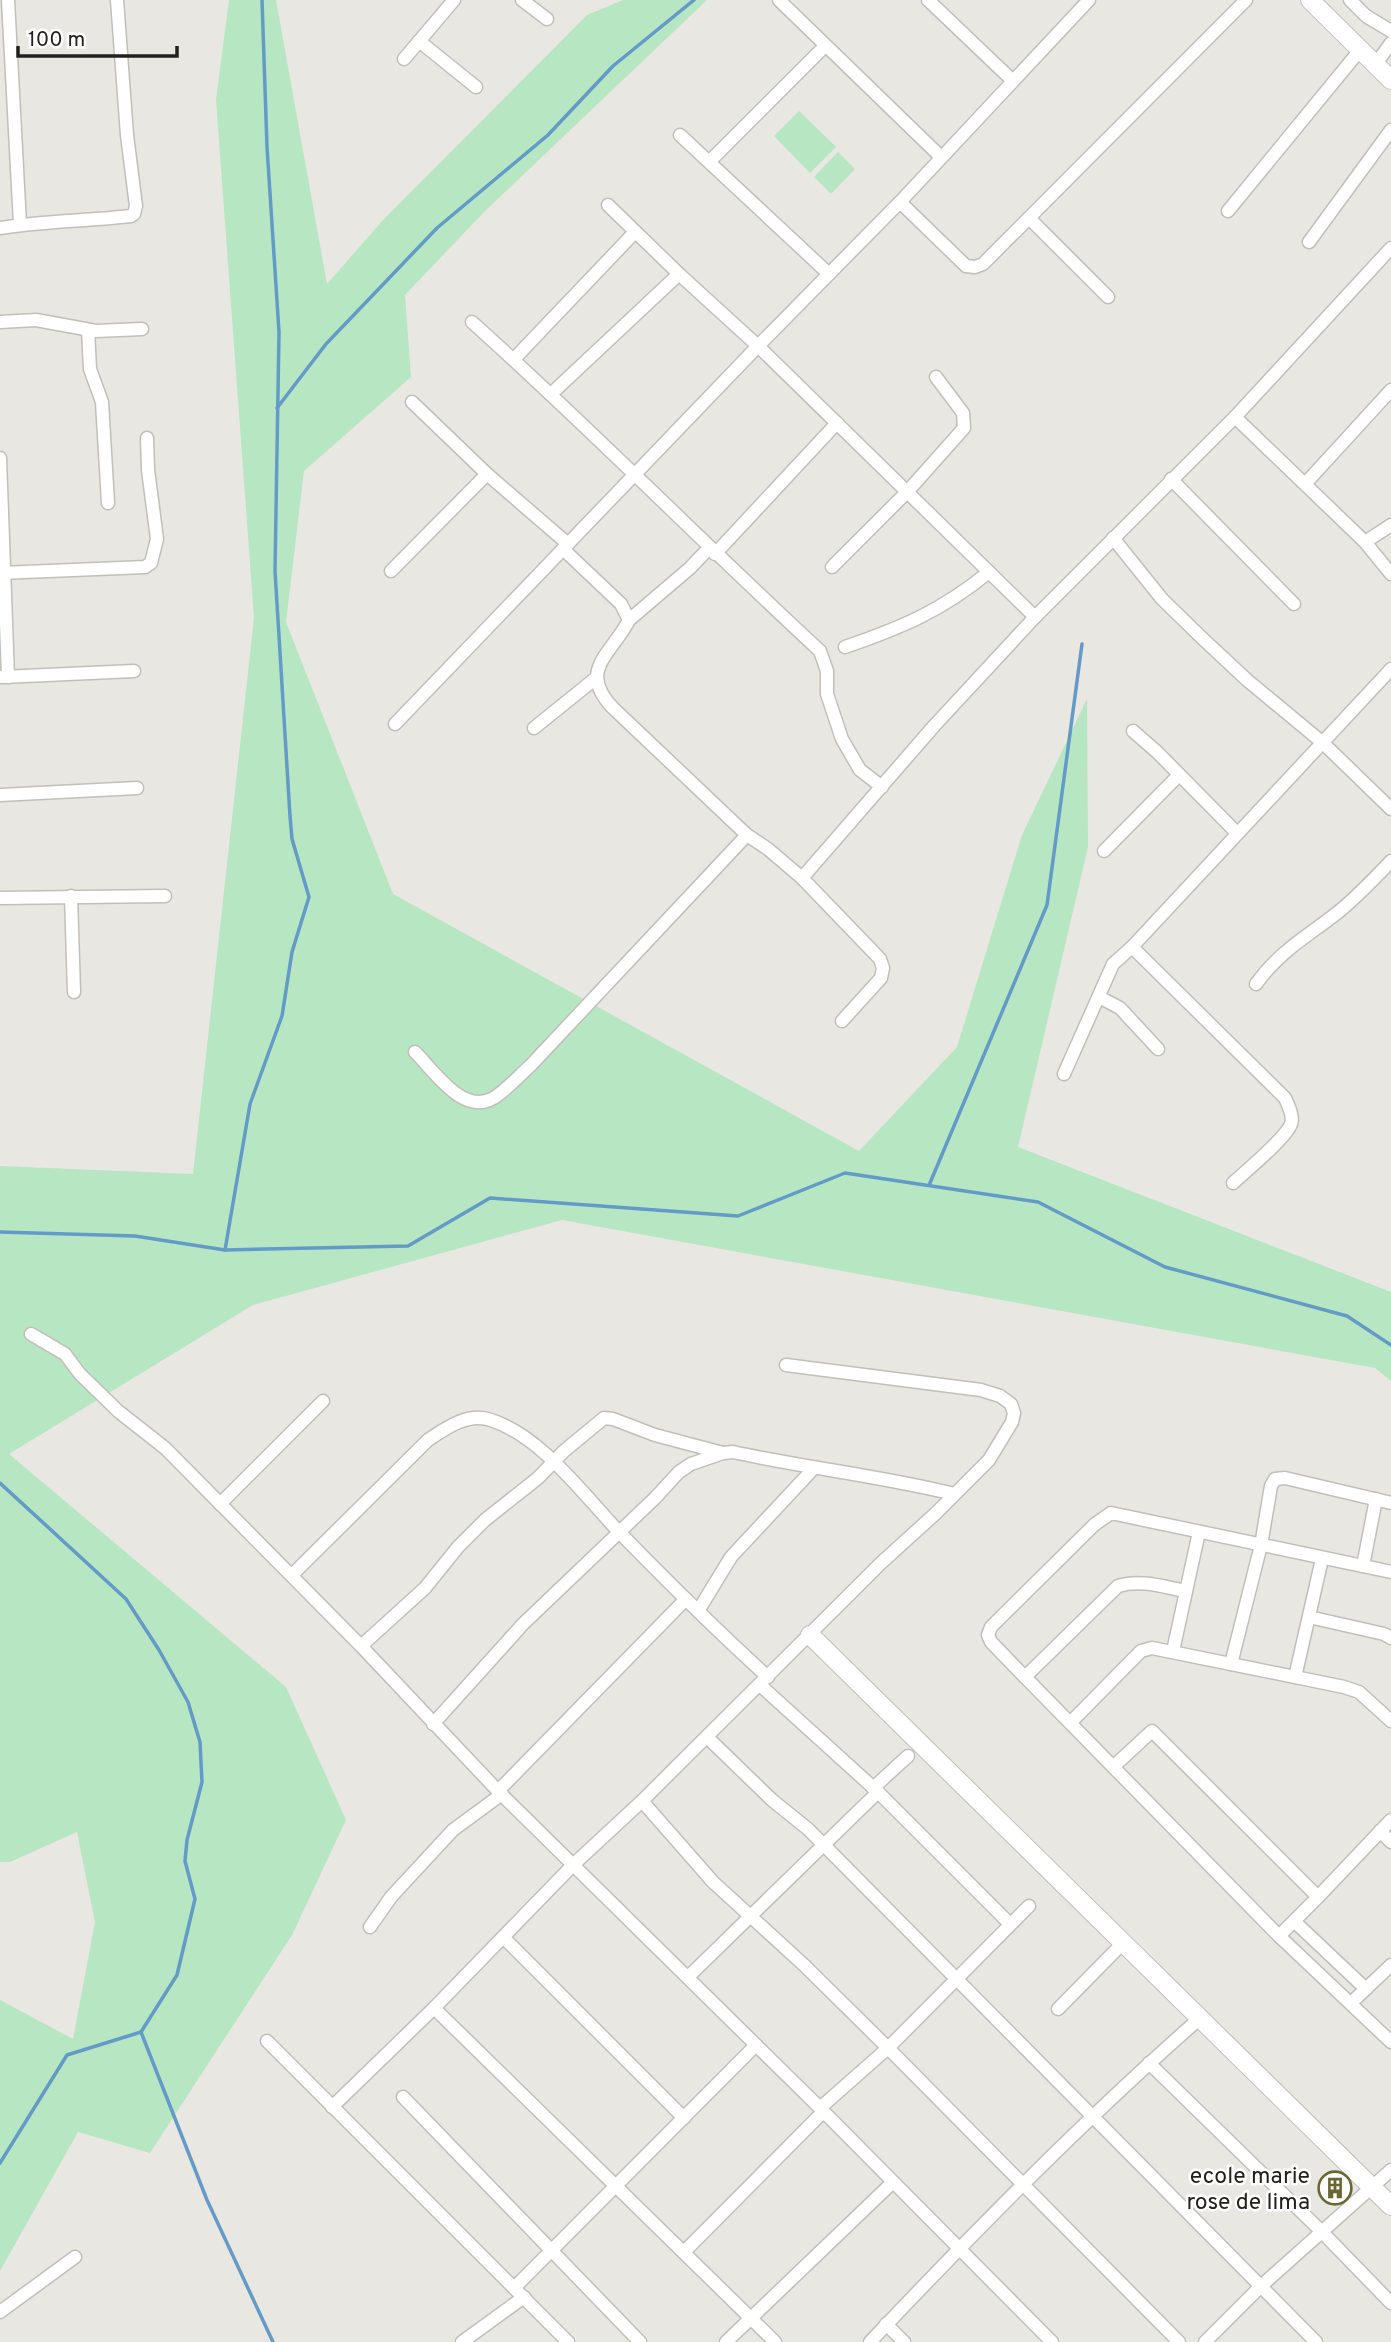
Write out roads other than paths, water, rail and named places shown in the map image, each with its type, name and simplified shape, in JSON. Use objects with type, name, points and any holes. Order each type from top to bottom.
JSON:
[{"type":"street","points":[[8,0],[20,224]]},
{"type":"street","points":[[0,228],[134,214],[136,206],[126,123],[117,0]]},
{"type":"street","points":[[404,59],[454,0]]},
{"type":"street","points":[[522,0],[547,19]]},
{"type":"street","points":[[779,0],[941,157]]},
{"type":"street","points":[[928,0],[1013,81]]},
{"type":"street","points":[[900,202],[957,259],[975,267],[983,264],[1246,0]]},
{"type":"street","points":[[1310,0],[1391,80]]},
{"type":"street","points":[[1350,0],[1366,16],[1391,31]]},
{"type":"street","points":[[395,724],[900,202],[1013,81],[1081,3]]},
{"type":"street","points":[[0,34],[9,18]]},
{"type":"street","points":[[419,41],[476,87]]},
{"type":"street","points":[[1375,65],[1391,43]]},
{"type":"street","points":[[710,161],[825,46]]},
{"type":"street","points":[[1228,211],[1360,50]]},
{"type":"street","points":[[1310,242],[1391,130]]},
{"type":"street","points":[[680,135],[829,274]]},
{"type":"street","points":[[608,205],[679,275],[758,346],[1035,617]]},
{"type":"street","points":[[1029,218],[1108,297]]},
{"type":"street","points":[[514,359],[635,232]]},
{"type":"street","points":[[802,878],[1035,617],[1235,416],[1391,248]]},
{"type":"street","points":[[551,394],[679,275]]},
{"type":"street","points":[[0,322],[36,320],[88,330],[142,329]]},
{"type":"street","points":[[472,322],[551,394],[820,652],[827,671],[827,694],[842,739],[860,770],[882,787]]},
{"type":"street","points":[[88,330],[90,369],[102,402],[108,503]]},
{"type":"street","points":[[832,568],[908,491],[964,428],[963,412],[936,377]]},
{"type":"street","points":[[1305,484],[1391,390]]},
{"type":"street","points":[[412,402],[565,547],[621,604],[629,620]]},
{"type":"street","points":[[1235,416],[1365,542],[1391,574]]},
{"type":"street","points":[[836,423],[712,551],[629,620],[603,658],[596,678],[597,688],[605,699],[747,835],[802,878],[880,959],[883,968],[881,978],[842,1021]]},
{"type":"street","points":[[2,573],[145,567],[151,563],[157,539],[148,470],[148,438]]},
{"type":"street","points":[[0,457],[4,677],[134,671]]},
{"type":"street","points":[[391,571],[487,474]]},
{"type":"street","points":[[1171,479],[1294,604]]},
{"type":"street","points":[[1365,542],[1391,525]]},
{"type":"street","points":[[1113,538],[1162,598],[1202,638],[1247,680],[1324,743],[1391,809]]},
{"type":"street","points":[[845,647],[896,630],[939,609],[989,572]]},
{"type":"street","points":[[1064,1074],[1113,964],[1132,947],[1391,669]]},
{"type":"street","points":[[534,728],[596,678]]},
{"type":"street","points":[[1133,732],[1237,833]]},
{"type":"street","points":[[1104,852],[1179,775]]},
{"type":"street","points":[[0,795],[137,788]]},
{"type":"street","points":[[415,1052],[455,1093],[471,1103],[496,1097],[531,1065],[747,835]]},
{"type":"street","points":[[1255,984],[1282,952],[1359,894],[1391,860]]},
{"type":"street","points":[[71,896],[75,992]]},
{"type":"street","points":[[0,898],[165,896]]},
{"type":"street","points":[[1132,947],[1285,1098],[1291,1123],[1283,1135],[1233,1183]]},
{"type":"street","points":[[1099,997],[1119,1008],[1158,1049]]},
{"type":"street","points":[[31,1334],[65,1354],[80,1374],[118,1411],[165,1448],[292,1575],[500,1792],[1052,2342]]},
{"type":"street","points":[[332,2107],[434,2008],[574,1864],[642,1801],[881,1563],[989,1461],[1012,1422],[1014,1413],[1011,1404],[1000,1396],[981,1390],[786,1365]]},
{"type":"street","points":[[220,1504],[323,1401]]},
{"type":"street","points":[[292,1575],[428,1440],[450,1426],[475,1417],[492,1420],[531,1443],[555,1462],[764,1681],[1010,1924]]},
{"type":"street","points":[[361,1646],[425,1588],[458,1547],[485,1520],[604,1418],[723,1453]]},
{"type":"street","points":[[433,1724],[523,1624],[679,1472],[691,1464],[733,1452],[871,1476],[954,1494]]},
{"type":"street","points":[[698,1611],[731,1557],[814,1468]]},
{"type":"street","points":[[1231,1664],[1261,1545],[1271,1486],[1275,1479],[1285,1478],[1391,1503]]},
{"type":"street","points":[[1363,1566],[1376,1499]]},
{"type":"street","points":[[1391,1572],[1111,1513],[1100,1520],[991,1627],[988,1634],[991,1642],[1279,1936],[1391,2042]]},
{"type":"street","points":[[1173,1651],[1199,1532]]},
{"type":"street","points":[[1295,1677],[1322,1559]]},
{"type":"street","points":[[1025,1677],[1118,1586],[1129,1582],[1146,1583],[1186,1591]]},
{"type":"street","points":[[370,1927],[391,1898],[453,1830],[500,1792],[686,1600]]},
{"type":"street","points":[[1309,1617],[1391,1637]]},
{"type":"street","points":[[810,1635],[1391,2206]]},
{"type":"street","points":[[1071,1722],[1141,1651],[1152,1648],[1359,1692],[1391,1721]]},
{"type":"street","points":[[1114,1766],[1152,1731],[1318,1897]]},
{"type":"street","points":[[707,1737],[824,1845],[1316,2342]]},
{"type":"street","points":[[688,1977],[824,1845],[908,1756]]},
{"type":"street","points":[[642,1801],[713,1882],[888,2048],[1179,2342]]},
{"type":"street","points":[[1279,1936],[1391,1820]]},
{"type":"street","points":[[1380,1832],[1391,1842]]},
{"type":"street","points":[[684,2252],[821,2110],[888,2048],[1029,1906]]},
{"type":"street","points":[[1295,1922],[1366,1989]]},
{"type":"street","points":[[503,1937],[684,2118]]},
{"type":"street","points":[[1058,2009],[1122,1944]]},
{"type":"street","points":[[1351,2003],[1391,1965]]},
{"type":"street","points":[[434,2008],[775,2342]]},
{"type":"street","points":[[870,2342],[1024,2185],[1149,2063],[1199,2019]]},
{"type":"street","points":[[267,2041],[568,2342]]},
{"type":"street","points":[[462,2342],[519,2292],[551,2251],[756,2045]]},
{"type":"street","points":[[1149,2063],[1391,2303]]},
{"type":"street","points":[[403,2097],[640,2342]]},
{"type":"street","points":[[1205,2342],[1260,2287],[1391,2170]]},
{"type":"street","points":[[726,2342],[893,2182]]},
{"type":"street","points":[[0,2312],[75,2257]]},
{"type":"street","points":[[886,2325],[904,2342]]},
{"type":"waterway","points":[[225,1250],[250,1104],[282,1016],[292,952],[309,897],[292,839],[275,571],[279,332],[267,147],[262,0]]},
{"type":"waterway","points":[[277,408],[326,344],[437,228],[548,135],[613,66],[694,0]]},
{"type":"waterway","points":[[930,1183],[1047,905],[1082,644]]},
{"type":"waterway","points":[[0,1232],[135,1236],[225,1250],[408,1246],[490,1198],[738,1216],[845,1173],[1038,1202],[1165,1267],[1347,1316],[1391,1345]]},
{"type":"waterway","points":[[0,1483],[126,1599],[188,1702],[200,1742],[202,1782],[187,1840],[185,1861],[195,1899],[177,1975],[141,2032],[67,2055],[0,2163]]},
{"type":"waterway","points":[[141,2032],[207,2200],[273,2342]]},
{"type":"place","name":"ecole marie rose de lima","points":[[1335,2188]]}]
